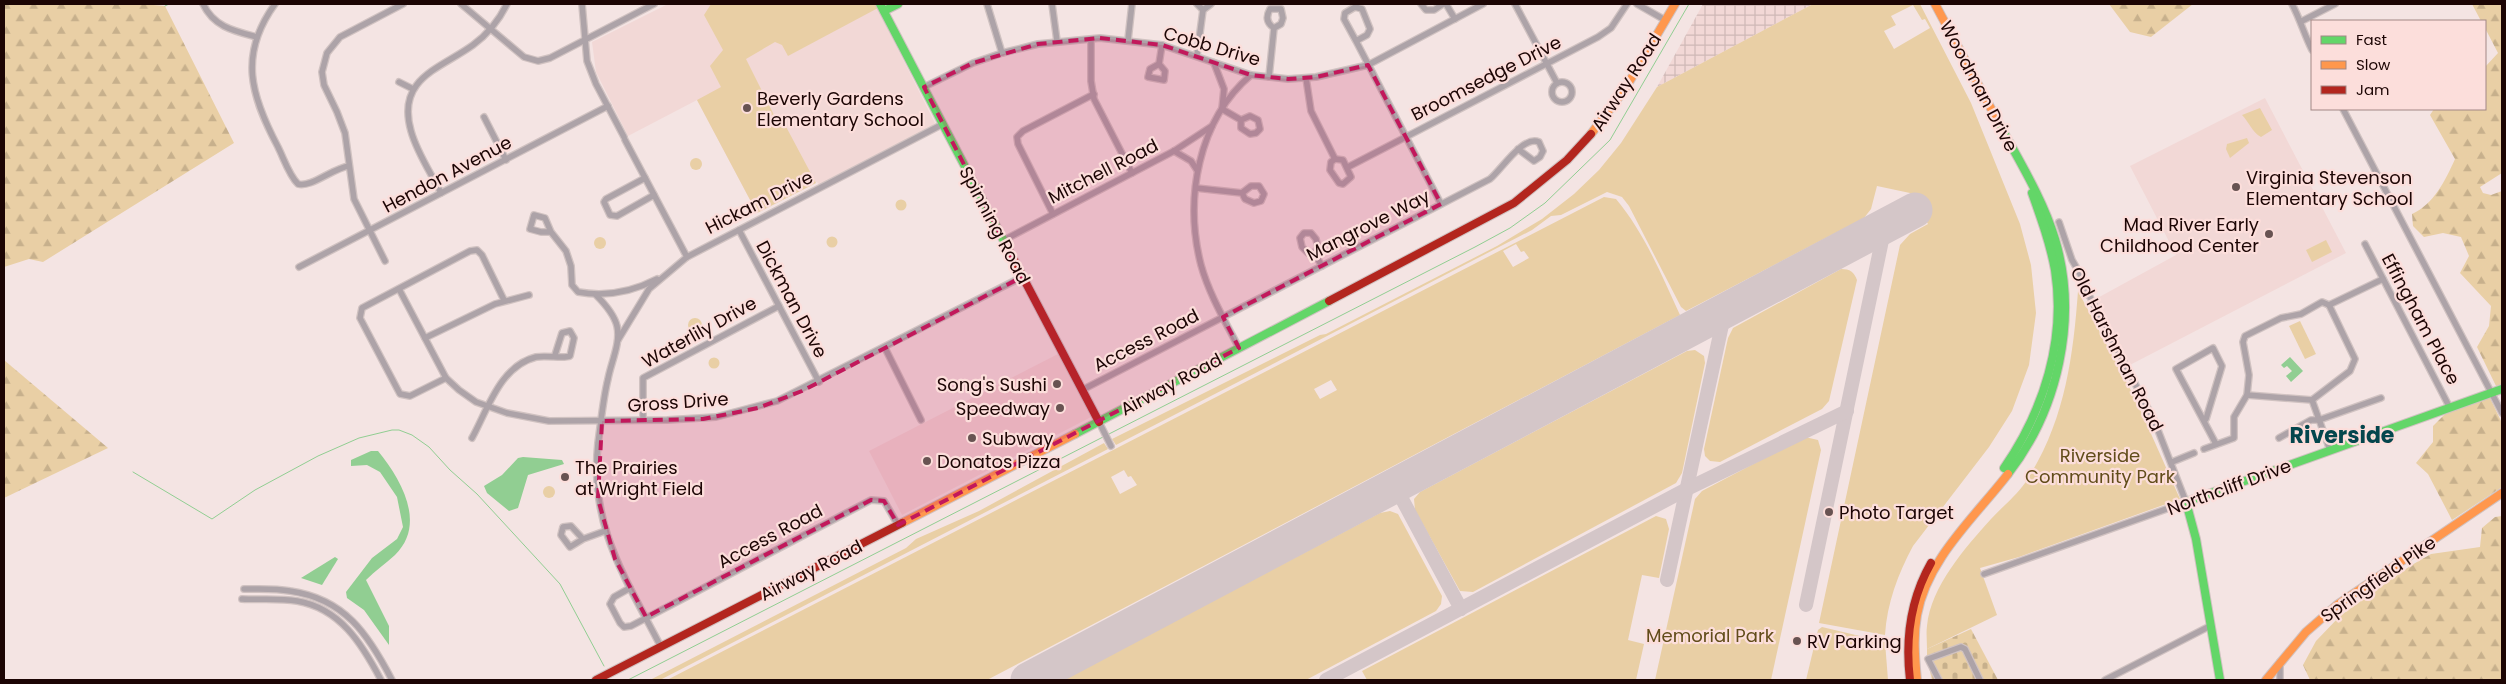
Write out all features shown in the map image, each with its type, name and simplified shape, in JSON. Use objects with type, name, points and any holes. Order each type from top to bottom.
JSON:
[{"type":"main road","points":[[882,7],[898,4]]},
{"type":"main road","name":"Airway Road","points":[[596,680],[1098,422],[1457,235],[1514,203],[1535,189],[1568,162],[1598,129],[1635,76],[1675,4]]},
{"type":"main road","name":"Woodman Drive","points":[[1917,680],[1914,630],[1920,600],[1927,582],[1942,554],[2025,448],[2040,420],[2057,372],[2064,313],[2061,268],[2055,238],[2044,206],[1935,4]]},
{"type":"main road","name":"Spinning Road","points":[[882,7],[1098,422]]},
{"type":"main road","name":"Woodman Drive","points":[[1910,680],[1907,640],[1910,611],[1923,575],[1941,546],[2008,463],[2025,437],[2039,407],[2052,364],[2057,332],[2056,281],[2043,224],[2022,168]]},
{"type":"main road","name":"Northcliff Drive","points":[[2186,502],[2502,390]]},
{"type":"main road","name":"Springfield Pike","points":[[2266,680],[2306,632],[2337,605],[2502,493]]},
{"type":"main road","name":"Old Harshman Road","points":[[2186,502],[2196,539],[2220,680]]},
{"type":"street","points":[[203,4],[210,16],[218,24],[257,37]]},
{"type":"street","points":[[275,4],[257,37],[252,67],[257,103],[296,182],[300,185],[305,186],[338,169],[349,166]]},
{"type":"street","points":[[385,262],[354,198],[343,127],[322,79],[324,59],[330,47],[340,37],[404,4]]},
{"type":"street","points":[[461,4],[520,54],[538,61],[550,58],[654,4]]},
{"type":"street","points":[[442,193],[411,130],[409,105],[413,89],[434,68],[473,45],[490,29],[507,4]]},
{"type":"street","points":[[582,4],[587,61],[608,106],[687,257]]},
{"type":"street","points":[[987,4],[1002,53]]},
{"type":"street","points":[[1052,4],[1057,42]]},
{"type":"street","points":[[1128,40],[1132,4]]},
{"type":"street","points":[[1197,4],[1203,10]]},
{"type":"street","points":[[1197,55],[1203,10],[1210,4]]},
{"type":"street","points":[[1421,4],[1426,10],[1434,10],[1445,4],[1455,19]]},
{"type":"street","name":"Cobb Drive","points":[[924,87],[973,63],[1002,53],[1057,42],[1091,38],[1128,40],[1162,45],[1197,55],[1214,63],[1251,75],[1306,78],[1351,71],[1368,65],[1483,4]]},
{"type":"street","points":[[1515,4],[1556,83]]},
{"type":"street","name":"Broomsedge Drive","points":[[1348,167],[1598,37],[1611,28],[1627,4]]},
{"type":"street","points":[[1637,4],[1666,20]]},
{"type":"street","points":[[2292,4],[2302,22],[2302,31],[2311,48]]},
{"type":"street","points":[[2302,22],[2335,4]]},
{"type":"street","points":[[1356,41],[1368,35],[1370,29],[1362,9],[1356,7],[1345,13],[1344,19],[1441,204]]},
{"type":"street","points":[[1269,77],[1274,28]]},
{"type":"street","points":[[1091,38],[1091,81],[1100,114],[1132,173]]},
{"type":"street","points":[[1159,64],[1162,45]]},
{"type":"street","points":[[1214,63],[1224,89],[1222,109]]},
{"type":"street","points":[[1239,348],[1210,291],[1196,243],[1196,188],[1197,170],[1213,124],[1230,94],[1251,75]]},
{"type":"street","points":[[1306,78],[1310,112],[1335,159]]},
{"type":"street","points":[[399,82],[413,89]]},
{"type":"street","points":[[1053,214],[1018,144],[1017,138],[1024,131],[1094,94]]},
{"type":"street","name":"Hendon Avenue","points":[[299,268],[608,106]]},
{"type":"street","points":[[1222,109],[1240,120]]},
{"type":"street","points":[[2344,110],[2502,413]]},
{"type":"street","points":[[484,117],[506,160]]},
{"type":"street","name":"Hickam Drive","points":[[662,647],[615,559],[605,531],[598,499],[596,469],[607,380],[618,340],[640,300],[661,277],[687,257],[943,124]]},
{"type":"street","name":"Mitchell Road","points":[[1004,240],[1174,152],[1213,124]]},
{"type":"street","name":"Mangrove Way","points":[[1223,317],[1490,179],[1518,149]]},
{"type":"street","points":[[1174,152],[1191,161],[1197,170]]},
{"type":"street","points":[[1335,159],[1343,160],[1348,167],[1350,177],[1348,182],[1339,183],[1330,170],[1331,162],[1335,159]]},
{"type":"street","points":[[645,178],[606,199],[604,202],[606,211],[610,215],[616,216],[654,195]]},
{"type":"street","points":[[1196,188],[1242,193]]},
{"type":"street","name":"Old Harshman Road","points":[[2060,222],[2072,260],[2086,284],[2084,291],[2090,297],[2146,403],[2172,462],[2186,502]]},
{"type":"street","name":"Dickman Drive","points":[[739,230],[819,382]]},
{"type":"street","points":[[551,232],[558,239],[569,259],[574,289],[578,292],[596,294],[633,289],[661,277]]},
{"type":"street","name":"Effingham Place","points":[[2365,244],[2450,408]]},
{"type":"street","points":[[446,378],[410,396],[400,394],[360,318],[359,312],[362,308],[470,251],[477,250],[494,278],[504,300]]},
{"type":"street","points":[[1314,253],[1322,266]]},
{"type":"street","name":"Gross Drive","points":[[399,289],[446,378],[468,398],[488,407],[529,418],[549,421],[602,421],[703,419],[744,412],[790,396],[819,382],[1022,277]]},
{"type":"street","points":[[2329,305],[2383,279]]},
{"type":"street","name":"Hickam Drive","points":[[596,294],[614,318],[618,340]]},
{"type":"street","points":[[425,338],[479,310],[504,300],[530,295]]},
{"type":"street","points":[[2204,449],[2234,438],[2234,417],[2247,395],[2249,375],[2243,342],[2244,336],[2281,318],[2301,314],[2322,302],[2329,305],[2355,359],[2350,371],[2312,400],[2247,395]]},
{"type":"street","name":"Waterlily Drive","points":[[643,420],[643,378],[779,306]]},
{"type":"street","name":"Access Road","points":[[1082,390],[1223,317]]},
{"type":"street","points":[[472,438],[507,374],[515,366],[526,360],[555,355],[564,358],[570,356],[574,338],[570,331],[562,333],[555,355]]},
{"type":"street","points":[[885,348],[921,420]]},
{"type":"street","points":[[2206,419],[2222,366],[2213,348],[2176,369],[2216,444]]},
{"type":"street","points":[[2279,438],[2312,420],[2319,420],[2381,398]]},
{"type":"street","points":[[2312,400],[2330,450]]},
{"type":"street","name":"Spinning Road","points":[[1098,422],[1110,443]]},
{"type":"street","points":[[2172,462],[2194,453]]},
{"type":"street","name":"Access Road","points":[[646,617],[871,500],[884,501],[898,525]]},
{"type":"street","name":"Northcliff Drive","points":[[1984,574],[2186,502]]},
{"type":"street","points":[[583,539],[605,531]]},
{"type":"street","points":[[630,588],[614,597],[611,608],[624,627],[646,617]]},
{"type":"street","points":[[244,589],[289,590],[333,605],[355,622],[366,634],[392,680]]},
{"type":"street","points":[[242,599],[297,601],[327,612],[340,622],[359,642],[381,680]]},
{"type":"street","points":[[2105,680],[2210,626]]},
{"type":"street","points":[[1938,680],[1928,659],[1961,647],[1965,649],[1980,680]]},
{"type":"street","points":[[2280,662],[2280,680]]},
{"type":"highlighted area","points":[[1100,38],[1162,45],[1251,75],[1288,79],[1316,77],[1368,65],[1441,204],[1223,317],[1239,348],[898,525],[884,501],[871,500],[646,617],[615,559],[598,499],[602,421],[703,419],[758,408],[802,391],[1022,277],[924,87],[973,63],[1038,44]]},
{"type":"shaded area","name":"Beverly Gardens Elementary School","points":[[668,4],[875,4],[935,123],[931,127],[851,169],[819,185],[817,182],[757,213],[697,100],[628,136],[596,72],[592,42]]},
{"type":"shaded area","points":[[1703,4],[1813,4],[1657,87]]},
{"type":"shaded area","points":[[2265,98],[2346,253],[2126,367],[2092,301],[2176,255],[2130,166]]},
{"type":"shaded area","points":[[1058,354],[1091,417],[902,515],[869,451]]},
{"type":"shaded area","points":[[2290,357],[2303,371],[2291,382],[2286,376],[2292,371],[2287,366],[2284,368],[2281,365]]},
{"type":"shaded area","points":[[371,451],[378,451],[395,475],[402,488],[410,516],[409,530],[404,543],[395,555],[366,580],[389,626],[389,645],[364,610],[347,598],[346,592],[372,558],[397,539],[403,527],[397,497],[380,472],[367,465],[351,466],[351,460]]},
{"type":"shaded area","points":[[518,458],[562,460],[564,464],[528,475],[518,508],[509,511],[487,493],[484,486],[502,475]]},
{"type":"shaded area","points":[[335,557],[338,559],[322,585],[301,578]]},
{"type":"green space","points":[[4,4],[142,4],[165,6],[234,143],[43,262],[29,259],[4,267]]},
{"type":"green space","points":[[711,4],[875,4],[878,8],[788,56],[782,45],[775,42],[746,59],[774,115],[783,121],[816,183],[757,213],[697,100],[721,87],[710,66],[723,50],[704,15]]},
{"type":"green space","points":[[1813,4],[1920,4],[1971,103],[2020,224],[2031,265],[2036,313],[2029,365],[2012,411],[1989,447],[1913,546],[1894,589],[1885,635],[1819,623],[1900,245],[1910,234],[1928,224],[1910,193],[1877,186],[1871,209],[1864,218],[1686,311],[1681,307],[1629,206],[1622,197],[1607,192],[1561,215],[1551,216],[1532,230],[1116,445],[1112,439],[1320,335],[1326,334],[1497,246],[1542,219],[1574,194],[1599,170],[1621,143],[1657,87]],"holes":[[[1913,5],[1922,20],[1925,19],[1930,28],[1894,49],[1884,31],[1896,25],[1891,16]]]},
{"type":"green space","points":[[2109,4],[2193,4],[2151,37],[2130,32]]},
{"type":"green space","points":[[2472,4],[2502,4],[2502,173],[2480,187],[2483,193],[2491,195],[2502,191],[2502,384],[2496,386],[2477,347],[2489,326],[2491,306],[2460,273],[2469,256],[2461,237],[2443,233],[2424,237],[2413,226],[2412,214],[2420,210],[2433,198],[2455,159],[2430,115],[2433,110],[2486,110],[2486,66],[2498,53],[2486,30],[2486,20],[2480,20]]},
{"type":"green space","points":[[2260,108],[2272,130],[2261,137],[2242,115]]},
{"type":"green space","points":[[2247,138],[2249,143],[2230,158],[2226,149],[2227,144]]},
{"type":"green space","points":[[696,158],[702,164],[696,170],[690,164]]},
{"type":"green space","points":[[1604,197],[1616,199],[1626,212],[1652,255],[1680,315],[987,680],[667,680]],"holes":[[[1516,244],[1521,252],[1524,251],[1529,258],[1513,267],[1503,251]],[[1331,380],[1337,390],[1320,399],[1314,389]],[[1124,470],[1128,477],[1131,476],[1137,485],[1120,494],[1111,477]]]},
{"type":"green space","points":[[901,199],[907,205],[901,211],[895,205]]},
{"type":"green space","points":[[832,236],[838,242],[832,248],[826,242]]},
{"type":"green space","points":[[598,237],[602,237],[606,243],[602,249],[598,249],[594,245],[594,241]]},
{"type":"green space","points":[[2326,240],[2332,252],[2312,262],[2306,250]]},
{"type":"green space","points":[[1841,269],[1851,272],[1857,280],[1829,401],[1822,409],[1720,462],[1710,461],[1705,456],[1704,449],[1728,338],[1733,328]]},
{"type":"green space","name":"Riverside Community Park","points":[[2078,291],[2136,400],[2180,499],[2019,557],[1980,568],[1997,615],[1927,649],[1927,629],[1930,611],[1942,582],[1960,555],[2025,483],[2049,438],[2058,415],[2069,367]]},
{"type":"green space","points":[[695,318],[700,320],[702,325],[700,330],[695,332],[690,330],[688,325],[690,320]]},
{"type":"green space","points":[[2300,321],[2316,354],[2305,359],[2289,326]]},
{"type":"green space","points":[[1695,350],[1704,356],[1705,363],[1682,473],[1676,483],[1473,592],[1460,591],[1415,510],[1414,499],[1420,492],[1687,351]]},
{"type":"green space","points":[[714,357],[720,363],[714,369],[708,363]]},
{"type":"green space","points":[[4,360],[108,448],[4,498]]},
{"type":"green space","points":[[2490,398],[2502,423],[2502,487],[2452,520],[2428,474],[2416,463],[2433,442],[2433,426],[2447,412]]},
{"type":"green space","name":"Memorial Park","points":[[1805,437],[1818,440],[1821,450],[1771,680],[1655,680],[1695,499],[1702,491]]},
{"type":"green space","points":[[1104,443],[1108,449],[660,680],[650,680],[906,548],[916,539],[979,511]]},
{"type":"green space","points":[[547,486],[551,486],[555,492],[551,498],[547,498],[543,494],[543,490]]},
{"type":"green space","points":[[1390,511],[1398,514],[1442,596],[1441,604],[1436,611],[1306,680],[1062,680],[1380,513]]},
{"type":"green space","points":[[1656,516],[1666,519],[1669,529],[1659,578],[1642,575],[1628,640],[1644,644],[1636,680],[1367,680],[1362,671]]},
{"type":"green space","points":[[2502,516],[2502,680],[2310,680],[2303,665],[2316,641],[2340,616],[2410,566],[2431,554],[2480,547],[2482,528],[2495,517]]},
{"type":"green space","points":[[1822,627],[1885,642],[1888,680],[1806,680],[1818,630]]},
{"type":"green space","points":[[1971,629],[1998,680],[1932,680],[1927,659],[1927,649]]},
{"type":"waterway","points":[[165,6],[169,4]]},
{"type":"waterway","points":[[1109,434],[1475,247],[1510,228],[1545,203],[1610,140],[1689,4]]},
{"type":"waterway","points":[[133,472],[212,519],[255,490],[318,456],[359,438],[392,430],[399,430],[412,435],[429,447],[450,470],[477,494],[560,584],[604,666]]},
{"type":"waterway","points":[[628,680],[1103,437]]},
{"type":"taxiway","points":[[1806,605],[1885,226]]},
{"type":"taxiway","points":[[1667,580],[1725,311]]},
{"type":"taxiway","points":[[1326,680],[1687,489],[1847,411]]},
{"type":"taxiway","points":[[1395,486],[1461,609]]},
{"type":"runway","points":[[1028,680],[1915,210]]},
{"type":"traffic: fast","points":[[880,4],[1006,245]]},
{"type":"traffic: fast","points":[[884,11],[898,4]]},
{"type":"traffic: fast","points":[[1995,116],[2028,176],[2050,223],[2062,269],[2065,300],[2064,331],[2059,362],[2051,392],[2040,421],[2025,449],[2008,474]]},
{"type":"traffic: fast","points":[[2004,468],[2018,446],[2041,398],[2049,374],[2057,322],[2058,296],[2055,270],[2048,240],[2032,193]]},
{"type":"traffic: fast","points":[[1075,434],[1329,301]]},
{"type":"traffic: fast","points":[[2220,680],[2196,539],[2186,502],[2502,389]]},
{"type":"traffic: slow","points":[[1591,134],[1625,89],[1675,4]]},
{"type":"traffic: slow","points":[[1935,4],[1995,116]]},
{"type":"traffic: slow","points":[[902,523],[1075,434]]},
{"type":"traffic: slow","points":[[1917,680],[1915,631],[1922,595],[1941,557],[2008,474]]},
{"type":"traffic: slow","points":[[2266,680],[2306,632],[2337,605],[2502,493]]},
{"type":"traffic: jam","points":[[1329,301],[1514,203],[1567,160],[1591,134]]},
{"type":"traffic: jam","points":[[1006,245],[1099,422]]},
{"type":"traffic: jam","points":[[596,680],[902,523]]},
{"type":"traffic: jam","points":[[1910,680],[1908,649],[1911,620],[1918,591],[1931,563]]},
{"type":"place","name":"Beverly Gardens Elementary School","points":[[747,108]]},
{"type":"place","name":"Virginia Stevenson Elementary School","points":[[2236,187]]},
{"type":"place","name":"Mad River Early Childhood Center","points":[[2269,234]]},
{"type":"place","name":"Song's Sushi","points":[[1057,384]]},
{"type":"place","name":"Speedway","points":[[1060,408]]},
{"type":"place","name":"Subway","points":[[972,438]]},
{"type":"place","name":"Donatos Pizza","points":[[927,461]]},
{"type":"place","name":"The Prairies at Wright Field","points":[[565,477]]},
{"type":"place","name":"Photo Target","points":[[1829,512]]},
{"type":"place","name":"RV Parking","points":[[1797,641]]},
{"type":"district","name":"Riverside","points":[[2342,435]]}]
